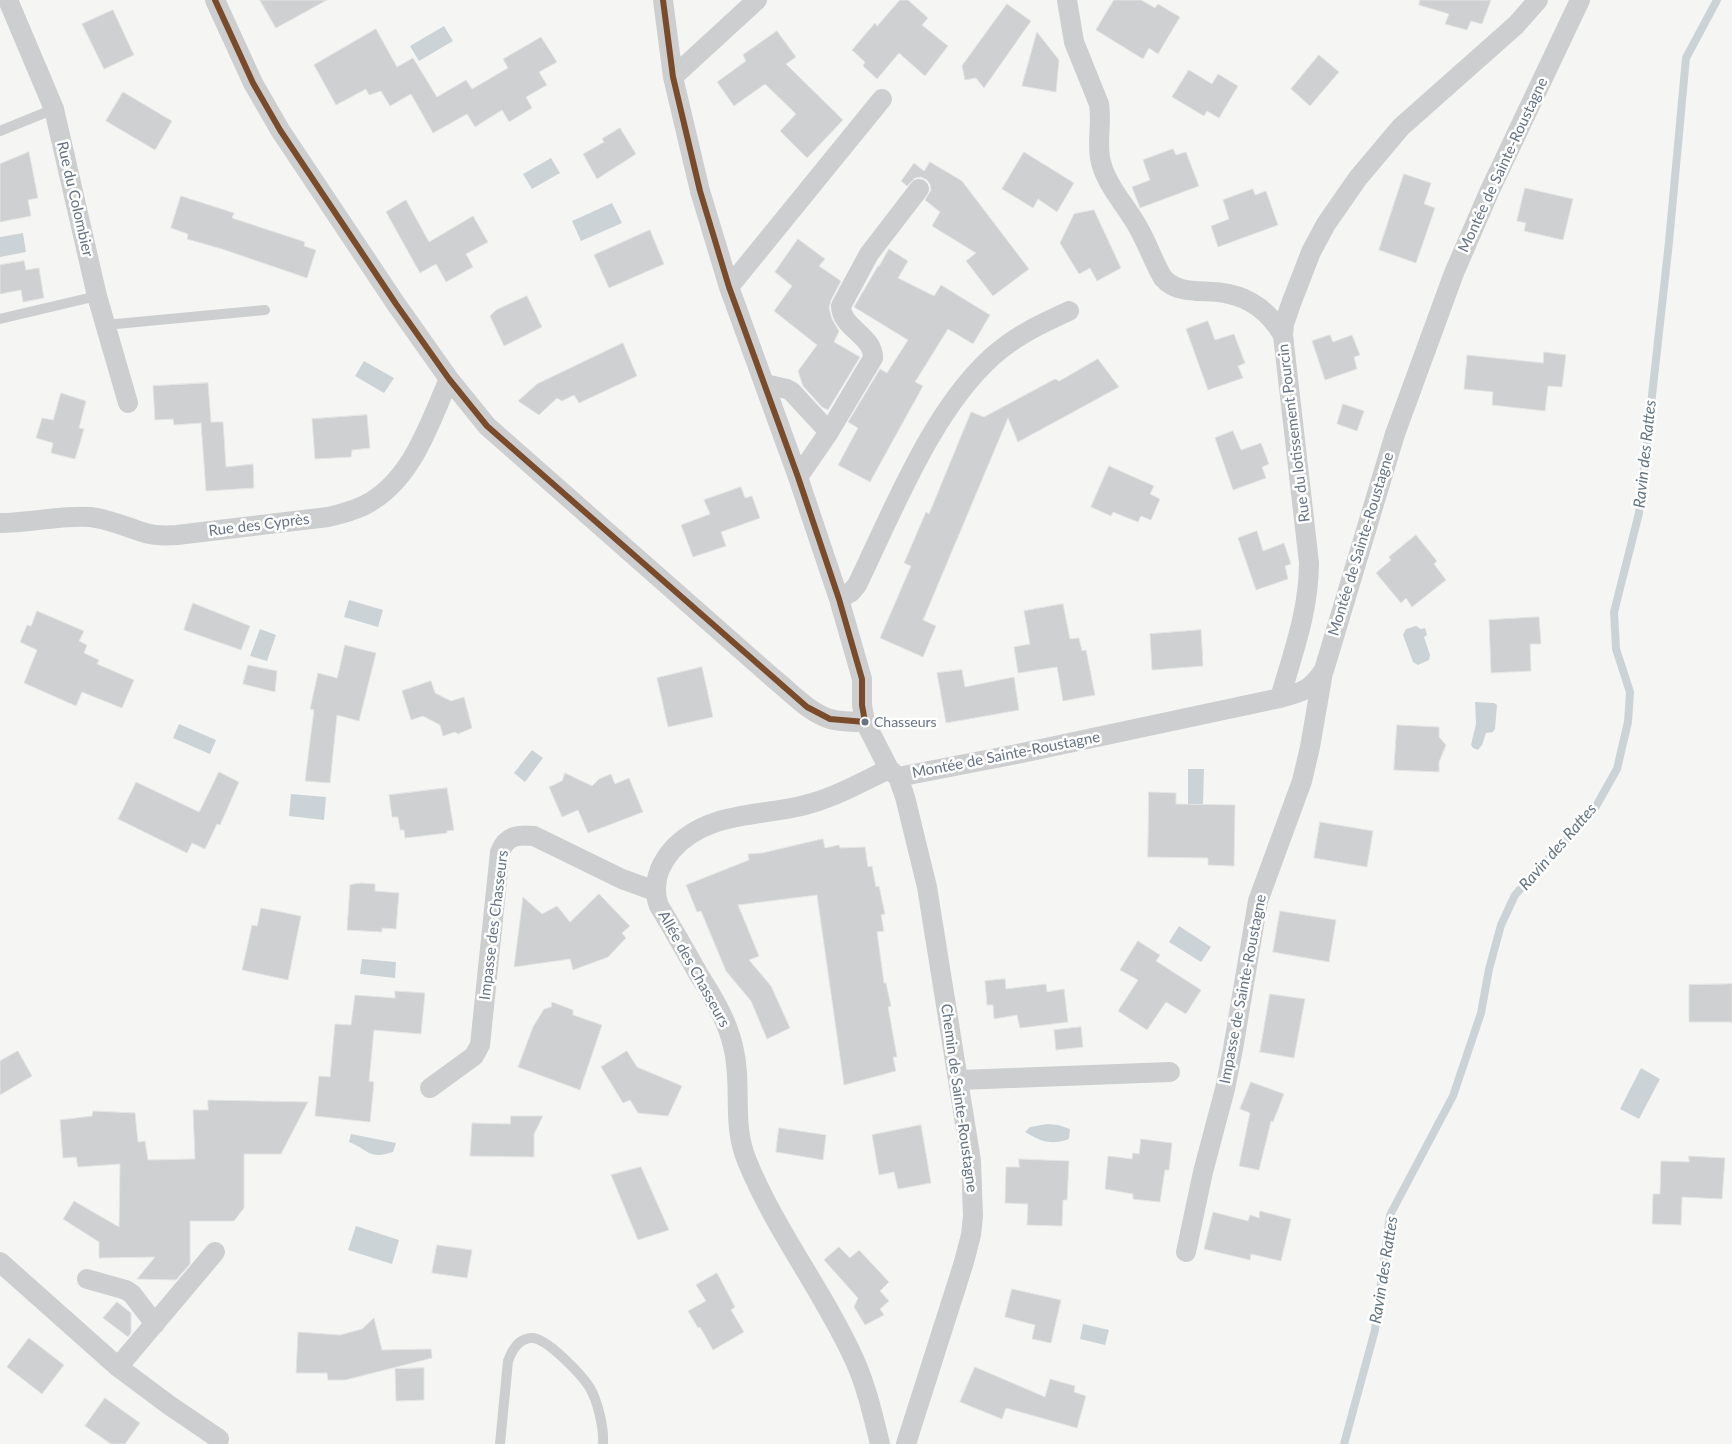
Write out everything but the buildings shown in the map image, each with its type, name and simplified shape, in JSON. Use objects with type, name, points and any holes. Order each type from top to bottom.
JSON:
[{"type":"street","name":"Rue du Colombier","points":[[8,0],[54,109],[97,296],[128,403]]},
{"type":"street","points":[[216,0],[257,91],[280,130],[396,304],[449,379],[486,426],[773,678],[811,709],[842,721],[865,722],[862,705],[862,679],[839,600],[798,477],[730,288],[700,191],[673,77],[663,0]]},
{"type":"street","points":[[673,77],[757,0]]},
{"type":"street","name":"Rue du lotissement Pourcin","points":[[1067,0],[1074,42],[1099,104],[1101,114],[1099,148],[1104,169],[1116,194],[1140,230],[1163,278],[1170,285],[1182,290],[1228,293],[1240,297],[1271,317],[1283,335],[1309,571],[1308,597],[1280,698]]},
{"type":"street","points":[[1283,335],[1284,324],[1311,252],[1326,224],[1347,193],[1401,128],[1516,25],[1538,0]]},
{"type":"street","name":"Montée de Sainte-Roustagne","points":[[893,773],[1022,753],[1280,698],[1301,692],[1315,682],[1324,670],[1396,429],[1454,273],[1490,190],[1580,0]]},
{"type":"street","points":[[730,288],[882,99]]},
{"type":"street","points":[[798,477],[829,432],[873,358],[869,346],[843,316],[841,306],[870,254],[919,189]]},
{"type":"street","points":[[839,600],[851,592],[857,585],[915,465],[958,395],[999,351],[1026,332],[1069,311]]},
{"type":"street","name":"Rue des Cyprès","points":[[0,523],[74,516],[91,517],[123,524],[152,534],[177,535],[328,517],[347,512],[366,505],[383,493],[404,471],[419,445],[449,379]]},
{"type":"street","points":[[765,384],[792,392],[829,432]]},
{"type":"street","name":"Impasse de Sainte-Roustagne","points":[[1186,1252],[1231,1057],[1258,901],[1302,781],[1324,670]]},
{"type":"street","name":"Chemin de Sainte-Roustagne","points":[[865,722],[905,797],[927,887],[959,1080],[972,1170],[974,1199],[971,1235],[964,1262],[906,1444]]},
{"type":"street","name":"Allée des Chasseurs","points":[[880,1444],[864,1385],[855,1361],[766,1204],[742,1150],[738,1129],[736,1059],[729,1033],[718,1006],[659,906],[655,891],[664,859],[677,844],[709,823],[726,818],[806,805],[893,773]]},
{"type":"street","name":"Impasse des Chasseurs","points":[[430,1088],[474,1056],[480,1045],[500,852],[503,845],[509,839],[524,835],[534,836],[622,879],[655,891]]},
{"type":"street","points":[[959,1080],[1170,1072]]},
{"type":"street","points":[[118,1367],[215,1252]]},
{"type":"street","points":[[0,1262],[118,1367],[219,1439]]},
{"type":"street","points":[[87,1279],[126,1290],[132,1294],[155,1324]]},
{"type":"lane","points":[[0,131],[54,109]]},
{"type":"lane","points":[[0,319],[97,296]]},
{"type":"lane","points":[[106,325],[265,310]]},
{"type":"lane","points":[[500,1444],[508,1361],[512,1351],[521,1341],[530,1338],[539,1339],[560,1355],[579,1373],[591,1389],[601,1421],[603,1444]]},
{"type":"shaded area","points":[[444,26],[453,41],[419,61],[410,46]]},
{"type":"shaded area","points":[[551,158],[560,173],[532,189],[523,174]]},
{"type":"shaded area","points":[[612,203],[622,223],[581,241],[572,221]]},
{"type":"shaded area","points":[[23,233],[26,252],[0,257],[0,237]]},
{"type":"shaded area","points":[[364,361],[394,378],[384,393],[355,376]]},
{"type":"shaded area","points":[[349,600],[383,610],[378,627],[344,617]]},
{"type":"shaded area","points":[[1416,626],[1421,629],[1425,628],[1427,635],[1424,637],[1430,655],[1429,660],[1418,665],[1413,662],[1403,635],[1406,629]]},
{"type":"shaded area","points":[[260,629],[276,635],[267,661],[250,656]]},
{"type":"shaded area","points":[[1475,702],[1494,703],[1497,705],[1495,729],[1493,732],[1486,733],[1478,750],[1471,745],[1476,724]]},
{"type":"shaded area","points":[[179,724],[216,740],[210,754],[173,738]]},
{"type":"shaded area","points":[[532,750],[543,758],[525,782],[514,773]]},
{"type":"shaded area","points":[[1188,769],[1204,769],[1203,804],[1188,804]]},
{"type":"shaded area","points":[[291,794],[326,797],[324,820],[289,816]]},
{"type":"shaded area","points":[[1179,926],[1211,947],[1201,962],[1169,942]]},
{"type":"shaded area","points":[[362,959],[396,962],[395,978],[360,974]]},
{"type":"shaded area","points":[[1641,1068],[1660,1079],[1639,1119],[1620,1109]]},
{"type":"shaded area","points":[[1047,1124],[1070,1129],[1069,1139],[1046,1142],[1025,1132],[1030,1127]]},
{"type":"shaded area","points":[[351,1134],[396,1143],[393,1152],[379,1155],[369,1153],[349,1142]]},
{"type":"shaded area","points":[[356,1226],[399,1240],[392,1264],[348,1250]]},
{"type":"shaded area","points":[[1083,1324],[1109,1330],[1105,1345],[1080,1339]]},
{"type":"waterway","name":"Ravin des Rattes","points":[[1344,1444],[1375,1330],[1390,1215],[1453,1096],[1481,1013],[1489,969],[1501,925],[1515,895],[1595,808],[1617,769],[1628,722],[1630,692],[1616,649],[1614,612],[1639,513],[1669,242],[1686,58],[1717,0]]},
{"type":"transit line","points":[[215,0],[253,83],[280,130],[396,304],[449,379],[487,426],[807,707],[830,719],[865,722],[862,705],[862,679],[839,599],[798,477],[729,287],[700,191],[673,77],[663,0]]},
{"type":"place","name":"Chasseurs","points":[[865,722]]}]
